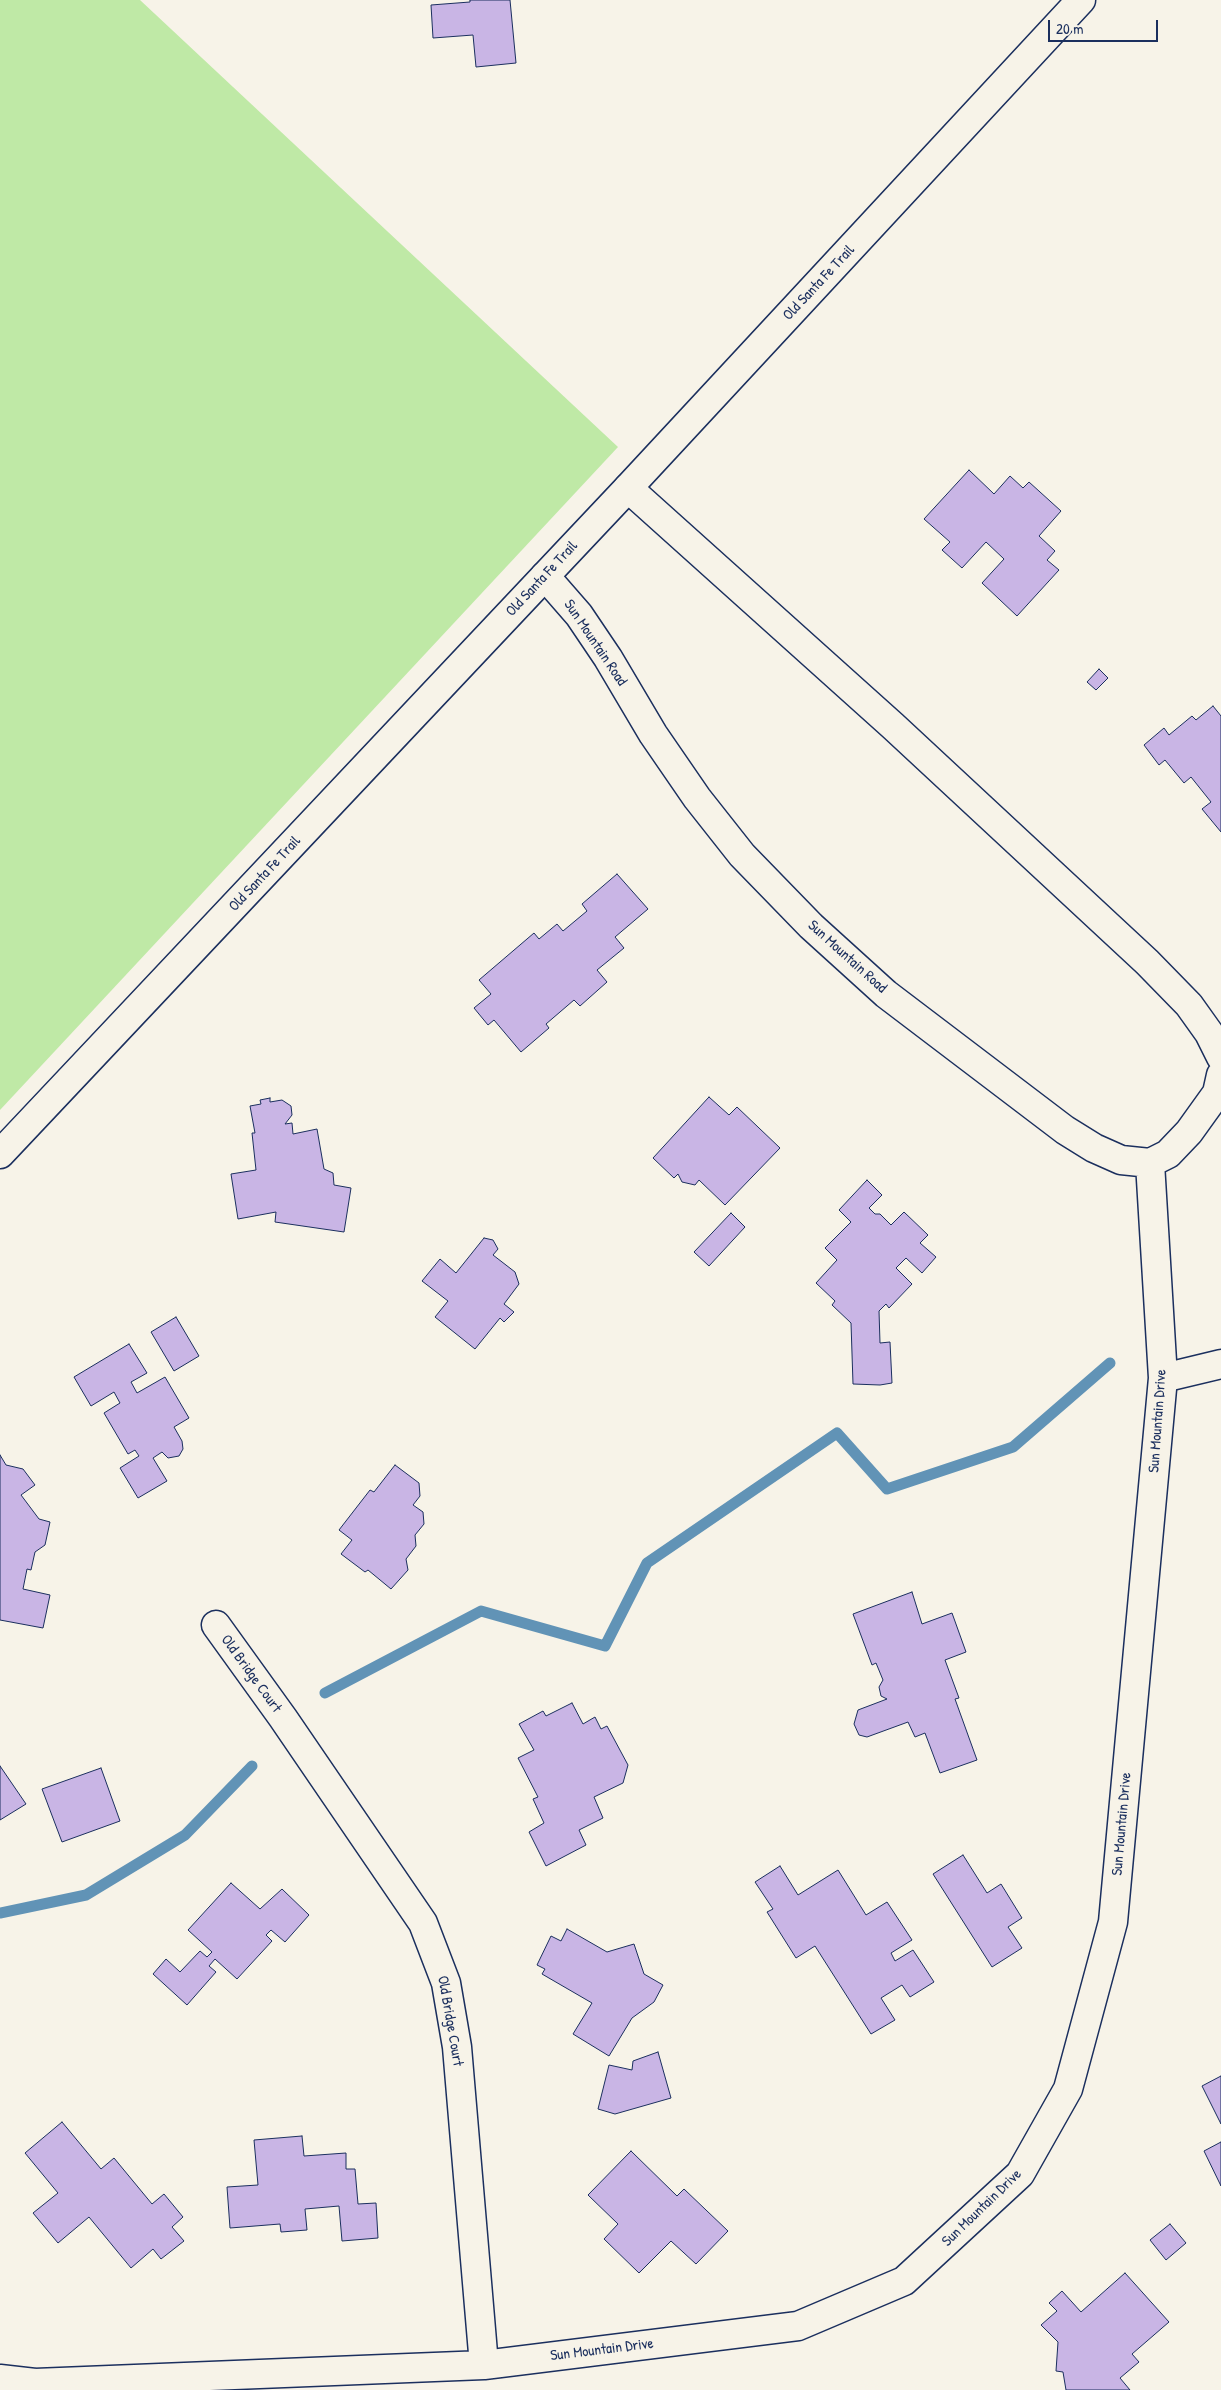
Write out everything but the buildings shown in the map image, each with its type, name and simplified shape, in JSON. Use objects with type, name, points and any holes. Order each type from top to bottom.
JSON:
[{"type":"street","name":"Old Santa Fe Trail","points":[[0,1154],[628,488],[1081,0]]},
{"type":"street","points":[[628,488],[893,726],[1147,962],[1188,1004],[1209,1033],[1221,1057]]},
{"type":"street","name":"Sun Mountain Road","points":[[545,576],[584,622],[608,658],[653,734],[696,798],[742,855],[811,926],[886,994],[983,1065],[1065,1130],[1094,1148],[1121,1160],[1150,1163]]},
{"type":"street","points":[[1150,1163],[1168,1154],[1189,1132],[1217,1093],[1221,1075]]},
{"type":"street","name":"Sun Mountain Drive","points":[[0,2379],[35,2383],[484,2365],[798,2326],[904,2281],[1020,2174],[1068,2089],[1113,1922],[1164,1378],[1150,1163]]},
{"type":"street","points":[[1164,1378],[1221,1364]]},
{"type":"street","name":"Old Bridge Court","points":[[216,1625],[289,1726],[423,1923],[446,1983],[457,2047],[484,2365]]},
{"type":"green space","points":[[0,0],[140,0],[618,447],[0,1110]]},
{"type":"waterway","points":[[325,1693],[481,1611],[605,1646],[647,1563],[837,1433],[887,1489],[1013,1447],[1110,1363]]},
{"type":"waterway","points":[[0,1913],[86,1895],[185,1835],[252,1766]]}]
